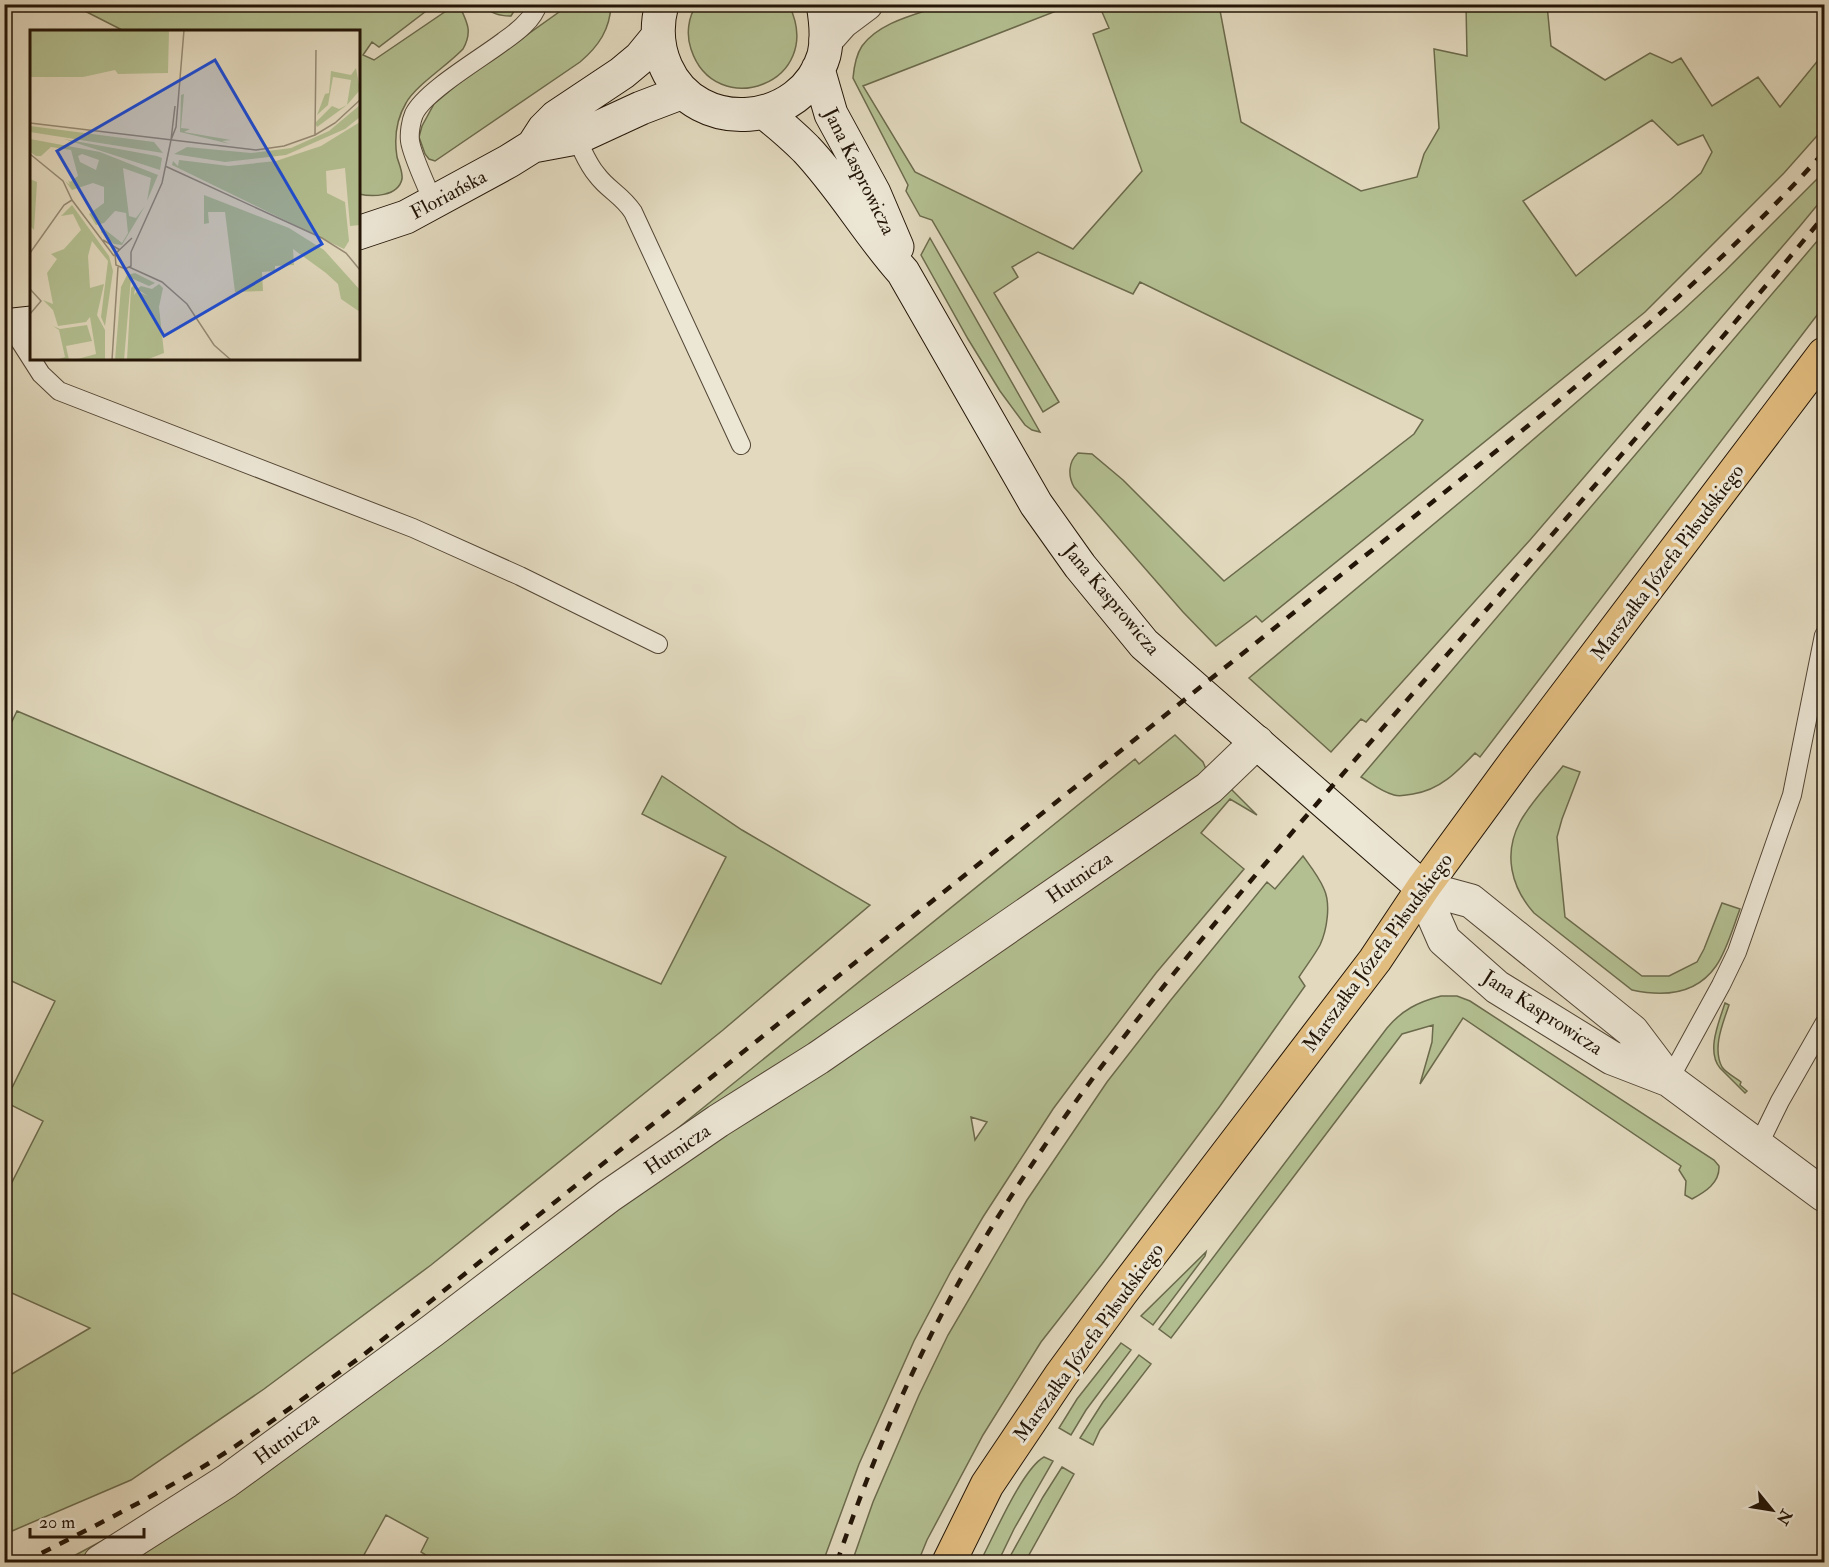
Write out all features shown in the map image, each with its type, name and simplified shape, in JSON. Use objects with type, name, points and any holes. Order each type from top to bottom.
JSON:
[{"type":"main road","name":"Marszałka Józefa Piłsudskiego","points":[[949,1563],[987,1485],[1061,1375],[1368,968],[1515,761],[1824,354]]},
{"type":"street","name":"Jana Kasprowicza","points":[[823,4],[826,21],[822,55],[831,114],[883,213],[898,249],[903,272]]},
{"type":"street","points":[[660,20],[661,56],[670,75],[683,92],[701,105],[721,113],[743,116],[765,112],[786,103],[804,88],[842,22],[866,4]]},
{"type":"street","name":"Floriańska","points":[[533,146],[544,129],[556,117],[622,73],[640,58],[660,20]]},
{"type":"street","name":"Floriańska","points":[[360,232],[405,217],[533,146],[576,138],[641,108],[683,92]]},
{"type":"street","name":"Jana Kasprowicza","points":[[765,112],[807,150],[903,272],[1036,504],[1080,566],[1144,644],[1423,888],[1471,901],[1632,1031],[1669,1080]]},
{"type":"street","name":"Hutnicza","points":[[100,1563],[227,1481],[432,1331],[609,1196],[718,1121],[818,1058],[1209,788],[1257,742]]},
{"type":"street","name":"Jana Kasprowicza","points":[[1423,888],[1444,939],[1497,987],[1612,1058],[1669,1080],[1824,1195]]},
{"type":"lane","points":[[433,202],[410,141],[414,113],[433,92],[516,33],[536,11],[538,4]]},
{"type":"lane","points":[[576,138],[596,174],[627,202],[633,212],[741,445]]},
{"type":"lane","points":[[16,326],[30,353]]},
{"type":"lane","points":[[34,360],[41,374],[59,391],[413,528],[520,576],[658,644]]},
{"type":"lane","points":[[1669,1080],[1722,985],[1737,952],[1792,795],[1824,635]]},
{"type":"lane","points":[[1758,1146],[1780,1101],[1824,1024]]},
{"type":"green space","points":[[946,4],[1055,4],[1059,10],[863,86],[915,172],[1073,249],[1142,171],[1093,34],[1109,28],[1099,5],[1219,5],[1241,122],[1361,191],[1417,177],[1424,154],[1439,128],[1434,49],[1467,56],[1466,5],[1547,5],[1551,46],[1605,80],[1650,53],[1672,63],[1681,58],[1712,106],[1758,77],[1780,107],[1824,53],[1824,128],[1784,173],[1645,312],[1262,622],[1256,616],[1216,646],[1183,612],[1074,487],[1070,469],[1078,453],[1092,454],[1123,480],[1224,581],[1414,434],[1423,420],[1140,282],[1133,294],[1038,252],[1012,267],[1018,277],[994,293],[1059,402],[1043,412],[932,220],[920,216],[906,191],[908,185],[853,78],[858,53],[870,37],[889,24]],"holes":[[[1652,120],[1678,145],[1703,135],[1712,152],[1701,173],[1576,276],[1523,201]]]},
{"type":"green space","points":[[73,5],[434,5],[379,47],[372,42],[363,55],[374,60],[455,5],[459,5],[466,22],[468,37],[463,49],[417,89],[403,109],[396,136],[397,157],[402,176],[400,185],[390,192],[371,195],[360,194],[360,30],[122,30]]},
{"type":"green space","points":[[484,5],[518,5],[511,16],[503,16],[490,11]]},
{"type":"green space","points":[[565,5],[611,5],[606,29],[593,50],[580,62],[435,161],[429,159],[419,137],[422,126],[434,104],[458,84],[566,7]]},
{"type":"green space","points":[[697,5],[789,5],[797,32],[793,55],[781,73],[763,84],[743,88],[722,84],[704,72],[691,49],[689,26]]},
{"type":"green space","points":[[1824,172],[1824,197],[1800,226],[1530,540],[1366,722],[1361,719],[1331,752],[1249,678],[1477,488],[1682,311]]},
{"type":"green space","points":[[1824,233],[1824,306],[1480,757],[1475,753],[1455,773],[1432,789],[1406,795],[1390,794],[1361,777]]},
{"type":"green space","points":[[930,238],[1040,432],[1025,425],[1000,391],[968,339],[921,255]]},
{"type":"green space","points":[[17,711],[661,984],[726,857],[642,814],[662,776],[742,830],[870,905],[723,1030],[431,1265],[264,1389],[131,1480],[5,1534],[5,1378],[90,1328],[5,1290],[5,1196],[43,1121],[5,1102],[55,1001],[5,978],[5,736]]},
{"type":"green space","points":[[1175,735],[1203,762],[1206,769],[1204,776],[579,1208],[1135,759],[1139,764]]},
{"type":"green space","points":[[1563,766],[1580,772],[1557,837],[1565,917],[1642,976],[1669,976],[1697,962],[1722,903],[1740,909],[1720,960],[1708,976],[1699,983],[1678,992],[1656,993],[1632,990],[1534,913],[1526,903],[1512,870],[1512,846],[1515,834],[1529,807]]},
{"type":"green space","points":[[1231,789],[1257,815],[1230,799],[1201,833],[1244,869],[1156,973],[1079,1074],[1053,1109],[983,1217],[914,1341],[859,1464],[823,1562],[431,1562],[432,1559],[421,1552],[428,1538],[386,1515],[360,1562],[120,1562],[546,1255]],"holes":[[[971,1117],[987,1122],[975,1140]]]},
{"type":"green space","points":[[1303,856],[1322,885],[1328,909],[1325,932],[1320,945],[1299,977],[1305,986],[1220,1106],[1041,1342],[983,1435],[927,1540],[918,1562],[852,1562],[873,1502],[919,1395],[948,1335],[1027,1200],[1107,1082],[1170,1001],[1267,882],[1275,889]]},
{"type":"green space","points":[[1441,996],[1457,996],[1470,1001],[1714,1160],[1719,1166],[1719,1172],[1714,1182],[1707,1190],[1692,1199],[1685,1195],[1686,1181],[1679,1170],[1681,1166],[1463,1018],[1420,1084],[1432,1042],[1433,1025],[1402,1034],[1171,1338],[1159,1329],[1387,1028],[1411,1008]]},
{"type":"green space","points":[[1725,1003],[1729,1005],[1718,1044],[1719,1060],[1728,1073],[1741,1082],[1740,1085],[1747,1091],[1745,1093],[1720,1068],[1714,1053],[1715,1036]]},
{"type":"green space","points":[[1206,1252],[1153,1325],[1141,1316]]},
{"type":"green space","points":[[1121,1343],[1131,1350],[1086,1410],[1071,1435],[1059,1428],[1077,1399]]},
{"type":"green space","points":[[1139,1355],[1151,1364],[1100,1430],[1093,1445],[1080,1438],[1103,1402]]},
{"type":"green space","points":[[1044,1457],[1053,1461],[998,1562],[980,1562],[1018,1489],[1035,1464]]},
{"type":"green space","points":[[1062,1467],[1074,1474],[1025,1562],[1007,1562],[1043,1497]]},
{"type":"green space","points":[[154,1513],[89,1562],[60,1562],[70,1558]]},
{"type":"railway","points":[[24,1562],[201,1468],[263,1428],[362,1356],[1544,413],[1724,255],[1824,152]]},
{"type":"railway","points":[[837,1562],[868,1477],[922,1352],[988,1233],[1080,1096],[1129,1030],[1233,902],[1665,405],[1824,216]]}]
